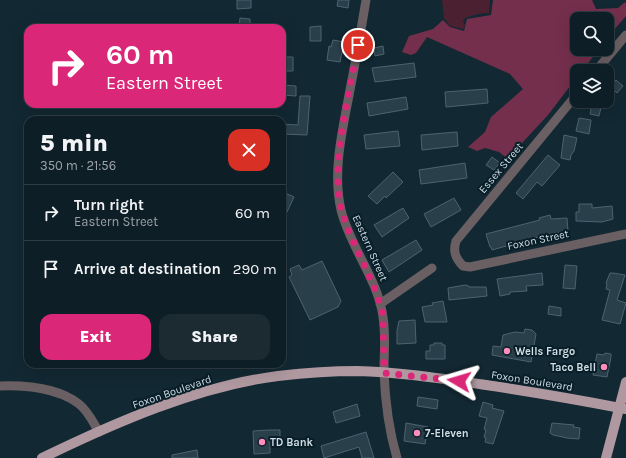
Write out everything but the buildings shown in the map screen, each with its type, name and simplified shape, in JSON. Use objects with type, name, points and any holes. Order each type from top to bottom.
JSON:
[{"type":"main road","name":"Foxon Boulevard","points":[[42,458],[140,415],[205,392],[249,381],[306,374],[356,371],[416,376],[539,393],[623,408]]},
{"type":"main road","points":[[606,458],[623,408],[626,382]]},
{"type":"street","name":"Eastern Street","points":[[366,0],[338,167],[338,192],[341,210],[348,232],[380,304],[383,316],[384,373],[389,421],[398,458]]},
{"type":"street","points":[[602,64],[626,35]]},
{"type":"street","name":"Essex Street","points":[[458,260],[454,248],[456,241],[570,103]]},
{"type":"street","name":"Foxon Street","points":[[458,260],[463,266],[470,267],[626,234]]},
{"type":"street","points":[[380,304],[432,268]]},
{"type":"street","points":[[0,386],[41,390],[56,393],[72,400],[80,404],[99,432]]},
{"type":"shaded area","points":[[442,0],[490,0],[489,13],[478,14],[465,18],[463,21],[465,26],[463,29],[450,26],[444,18]]},
{"type":"shaded area","points":[[493,0],[592,0],[596,9],[618,8],[625,2],[626,4],[626,16],[614,30],[614,12],[570,12],[570,56],[594,56],[587,64],[570,64],[570,86],[548,115],[522,143],[509,160],[499,152],[485,148],[477,151],[468,147],[485,132],[491,117],[523,89],[510,74],[427,37],[416,53],[411,55],[402,52],[409,36],[433,29],[443,20],[450,27],[464,31],[467,19],[491,15]]},
{"type":"place","name":"Wells Fargo","points":[[507,351]]},
{"type":"place","name":"Taco Bell","points":[[604,367]]},
{"type":"place","name":"7-Eleven","points":[[417,433]]},
{"type":"place","name":"TD Bank","points":[[262,442]]},
{"type":"route","points":[[358,45],[338,162],[338,192],[341,210],[348,232],[376,291],[380,304],[383,316],[385,349],[384,373],[459,381]]}]
